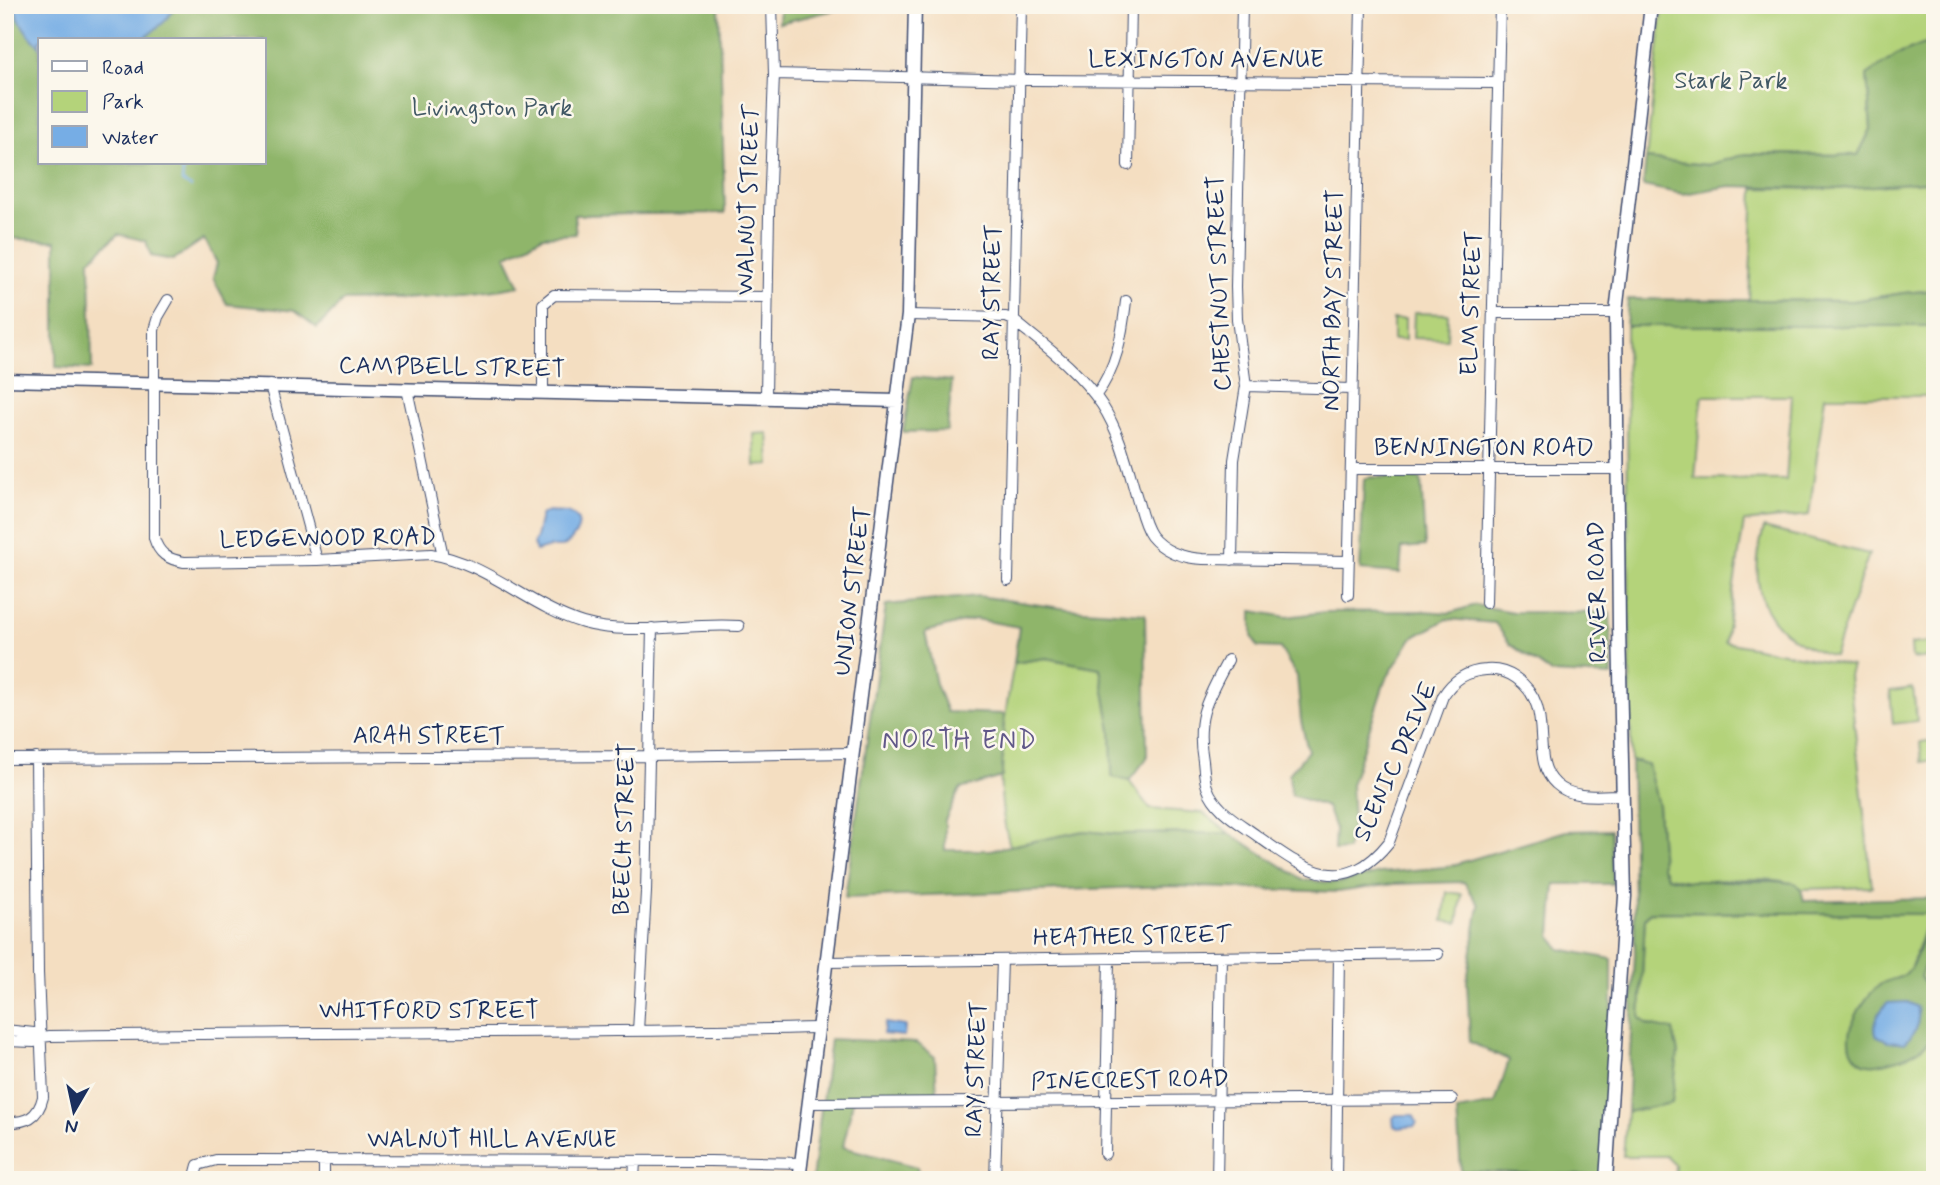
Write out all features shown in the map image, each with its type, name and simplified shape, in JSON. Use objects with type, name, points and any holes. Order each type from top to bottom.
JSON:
[{"type":"street","name":"WALNUT STREET","points":[[766,396],[774,74],[772,5]]},
{"type":"street","name":"UNION STREET","points":[[799,1180],[908,315],[915,5]]},
{"type":"street","name":"RAY STREET","points":[[1008,580],[1021,5]]},
{"type":"street","points":[[1128,165],[1131,5]]},
{"type":"street","name":"CHESTNUT STREET","points":[[1231,559],[1234,460],[1246,386],[1236,304],[1242,5]]},
{"type":"street","name":"NORTH BAY STREET","points":[[1348,595],[1361,5]]},
{"type":"street","name":"ELM STREET","points":[[1486,603],[1500,5]]},
{"type":"street","name":"RIVER ROAD","points":[[1606,1180],[1625,896],[1616,313],[1651,5]]},
{"type":"street","name":"LEXINGTON AVENUE","points":[[774,74],[1019,80],[1498,83]]},
{"type":"street","points":[[543,391],[543,304],[554,295],[767,297]]},
{"type":"street","name":"LEDGEWOOD ROAD","points":[[168,300],[154,330],[154,538],[157,548],[164,556],[184,562],[317,560],[420,554],[443,556],[497,579],[553,610],[582,622],[602,626],[652,628],[718,624],[740,626]]},
{"type":"street","points":[[1096,396],[1108,377],[1119,348],[1126,301]]},
{"type":"street","points":[[1493,313],[1616,313]]},
{"type":"street","points":[[908,315],[998,316],[1013,320],[1084,380],[1114,425],[1143,519],[1152,537],[1170,551],[1185,557],[1349,561]]},
{"type":"street","name":"CAMPBELL STREET","points":[[5,380],[898,401]]},
{"type":"street","points":[[270,385],[317,560]]},
{"type":"street","points":[[1246,386],[1352,389]]},
{"type":"street","points":[[407,389],[443,556]]},
{"type":"street","name":"BENNINGTON ROAD","points":[[1351,469],[1617,470]]},
{"type":"street","name":"BEECH STREET","points":[[638,1031],[646,892],[652,628]]},
{"type":"street","name":"SCENIC DRIVE","points":[[1228,660],[1207,699],[1200,720],[1207,788],[1222,811],[1307,870],[1333,875],[1355,871],[1375,860],[1389,842],[1443,696],[1455,680],[1471,671],[1502,671],[1512,675],[1530,690],[1539,710],[1547,773],[1554,783],[1570,793],[1580,795],[1623,795]]},
{"type":"street","name":"ARAH STREET","points":[[5,759],[853,753]]},
{"type":"street","points":[[5,1122],[27,1121],[35,1115],[43,1097],[36,758]]},
{"type":"street","name":"HEATHER STREET","points":[[826,962],[1438,954]]},
{"type":"street","points":[[1336,1180],[1339,955]]},
{"type":"street","points":[[1217,1180],[1221,957]]},
{"type":"street","points":[[1105,1154],[1109,959]]},
{"type":"street","name":"RAY STREET","points":[[995,1180],[1002,960]]},
{"type":"street","name":"WHITFORD STREET","points":[[5,1030],[34,1033],[41,1037],[818,1028]]},
{"type":"street","name":"WHITFORD STREET","points":[[5,1041],[34,1042],[41,1037]]},
{"type":"street","name":"PINECREST ROAD","points":[[808,1103],[997,1104],[1452,1099]]},
{"type":"street","name":"WALNUT HILL AVENUE","points":[[194,1180],[198,1165],[216,1160],[802,1163]]},
{"type":"street","points":[[324,1160],[324,1180]]},
{"type":"street","points":[[634,1180],[635,1161]]},
{"type":"green space","name":"Livingston Park","points":[[5,5],[719,5],[725,213],[574,215],[576,234],[543,236],[506,256],[520,286],[432,297],[343,301],[317,328],[295,311],[227,304],[213,278],[217,263],[204,239],[173,260],[151,256],[146,241],[118,234],[90,260],[92,369],[56,367],[56,241],[5,238]]},
{"type":"green space","points":[[780,5],[848,5],[848,7],[779,23]]},
{"type":"green space","name":"Stark Park","points":[[1663,5],[1935,5],[1933,41],[1897,55],[1867,75],[1871,129],[1858,155],[1746,154],[1708,165],[1646,159]]},
{"type":"green space","points":[[1935,36],[1935,181],[1836,189],[1730,186],[1683,194],[1643,186],[1646,159],[1708,165],[1746,154],[1858,155],[1871,129],[1867,75],[1897,55],[1933,41]]},
{"type":"green space","points":[[1935,181],[1935,290],[1853,301],[1749,300],[1754,188],[1836,189]]},
{"type":"green space","points":[[1935,290],[1935,326],[1626,326],[1628,299],[1853,301]]},
{"type":"green space","points":[[1414,313],[1448,314],[1447,339],[1413,338]]},
{"type":"green space","points":[[1393,319],[1405,319],[1405,340],[1393,340]]},
{"type":"green space","points":[[1626,326],[1935,326],[1935,396],[1825,396],[1809,515],[1744,522],[1725,642],[1852,666],[1849,676],[1872,887],[1801,889],[1779,880],[1688,881],[1667,877],[1662,868],[1658,805],[1638,761],[1631,761]],"holes":[[[1702,396],[1792,396],[1786,480],[1695,479]]]},
{"type":"green space","points":[[913,377],[952,381],[947,431],[903,432]]},
{"type":"green space","points":[[768,433],[770,465],[755,466],[754,434]]},
{"type":"green space","points":[[1364,479],[1421,479],[1425,546],[1402,548],[1400,573],[1360,570]]},
{"type":"green space","points":[[1764,528],[1869,554],[1834,656],[1792,638],[1777,625],[1767,610],[1760,592],[1758,573]]},
{"type":"green space","points":[[978,596],[1068,609],[1145,614],[1147,758],[1129,781],[1112,777],[1111,730],[1100,668],[1046,658],[1014,663],[1019,627],[975,619],[925,632],[936,684],[947,712],[1004,714],[1002,777],[960,789],[945,820],[945,850],[990,850],[1084,831],[1116,834],[1229,833],[1304,880],[1338,883],[1380,873],[1446,867],[1566,831],[1611,830],[1613,884],[1555,884],[1551,935],[1560,949],[1612,959],[1612,1016],[1601,1176],[1461,1171],[1457,1111],[1495,1104],[1509,1060],[1470,1042],[1467,981],[1479,905],[1464,882],[1394,884],[1338,892],[1171,886],[845,898],[886,605]]},
{"type":"green space","points":[[1475,605],[1513,612],[1610,613],[1612,676],[1551,673],[1510,644],[1495,623],[1447,619],[1412,638],[1385,681],[1351,785],[1353,823],[1347,850],[1334,851],[1335,829],[1327,807],[1291,795],[1289,774],[1308,751],[1301,721],[1297,676],[1280,648],[1258,647],[1252,636],[1252,611],[1287,617],[1325,612],[1450,613]]},
{"type":"green space","points":[[1929,642],[1930,657],[1912,659],[1911,644]]},
{"type":"green space","points":[[1045,658],[1100,668],[1111,730],[1113,777],[1129,781],[1150,809],[1203,813],[1229,833],[1116,834],[1084,831],[1010,846],[1001,801],[1000,778],[1003,732],[1014,663]]},
{"type":"green space","points":[[1913,688],[1917,721],[1893,724],[1890,691]]},
{"type":"green space","points":[[1935,740],[1935,760],[1922,762],[1920,742]]},
{"type":"green space","points":[[1631,761],[1648,764],[1658,805],[1662,867],[1667,877],[1687,881],[1795,883],[1801,889],[1804,901],[1935,898],[1935,938],[1920,977],[1930,994],[1934,1008],[1929,1042],[1905,1057],[1871,1064],[1857,1058],[1850,1040],[1855,1018],[1874,990],[1884,982],[1903,976],[1913,964],[1929,914],[1650,912],[1645,918],[1640,1018],[1648,1025],[1673,1030],[1678,1053],[1672,1103],[1627,1112],[1635,954]]},
{"type":"green space","points":[[1447,892],[1462,894],[1458,923],[1443,921]]},
{"type":"green space","points":[[1650,912],[1929,914],[1911,967],[1905,975],[1882,984],[1931,992],[1920,977],[1935,938],[1935,1180],[1674,1180],[1675,1165],[1666,1156],[1623,1156],[1627,1112],[1672,1103],[1673,1030],[1648,1025],[1640,1018],[1645,918]]},
{"type":"green space","points":[[830,1039],[916,1043],[935,1057],[937,1096],[854,1096],[843,1147],[917,1167],[920,1180],[812,1180]]},
{"type":"water","points":[[14,5],[177,5],[164,22],[144,38],[38,38],[38,45],[21,23]]},
{"type":"water","points":[[549,511],[574,515],[579,524],[578,530],[562,547],[536,551],[533,544],[540,518]]},
{"type":"water","points":[[1907,1002],[1917,1007],[1918,1022],[1905,1043],[1888,1041],[1876,1035],[1877,1018],[1887,1003]]},
{"type":"water","points":[[885,1023],[905,1026],[904,1036],[883,1034]]},
{"type":"water","points":[[1396,1115],[1413,1115],[1417,1122],[1415,1126],[1398,1128],[1394,1126],[1393,1118]]},
{"type":"waterway","points":[[173,164],[183,172],[182,182],[191,187]]},
{"type":"district","name":"NORTH END","points":[[960,741]]}]
